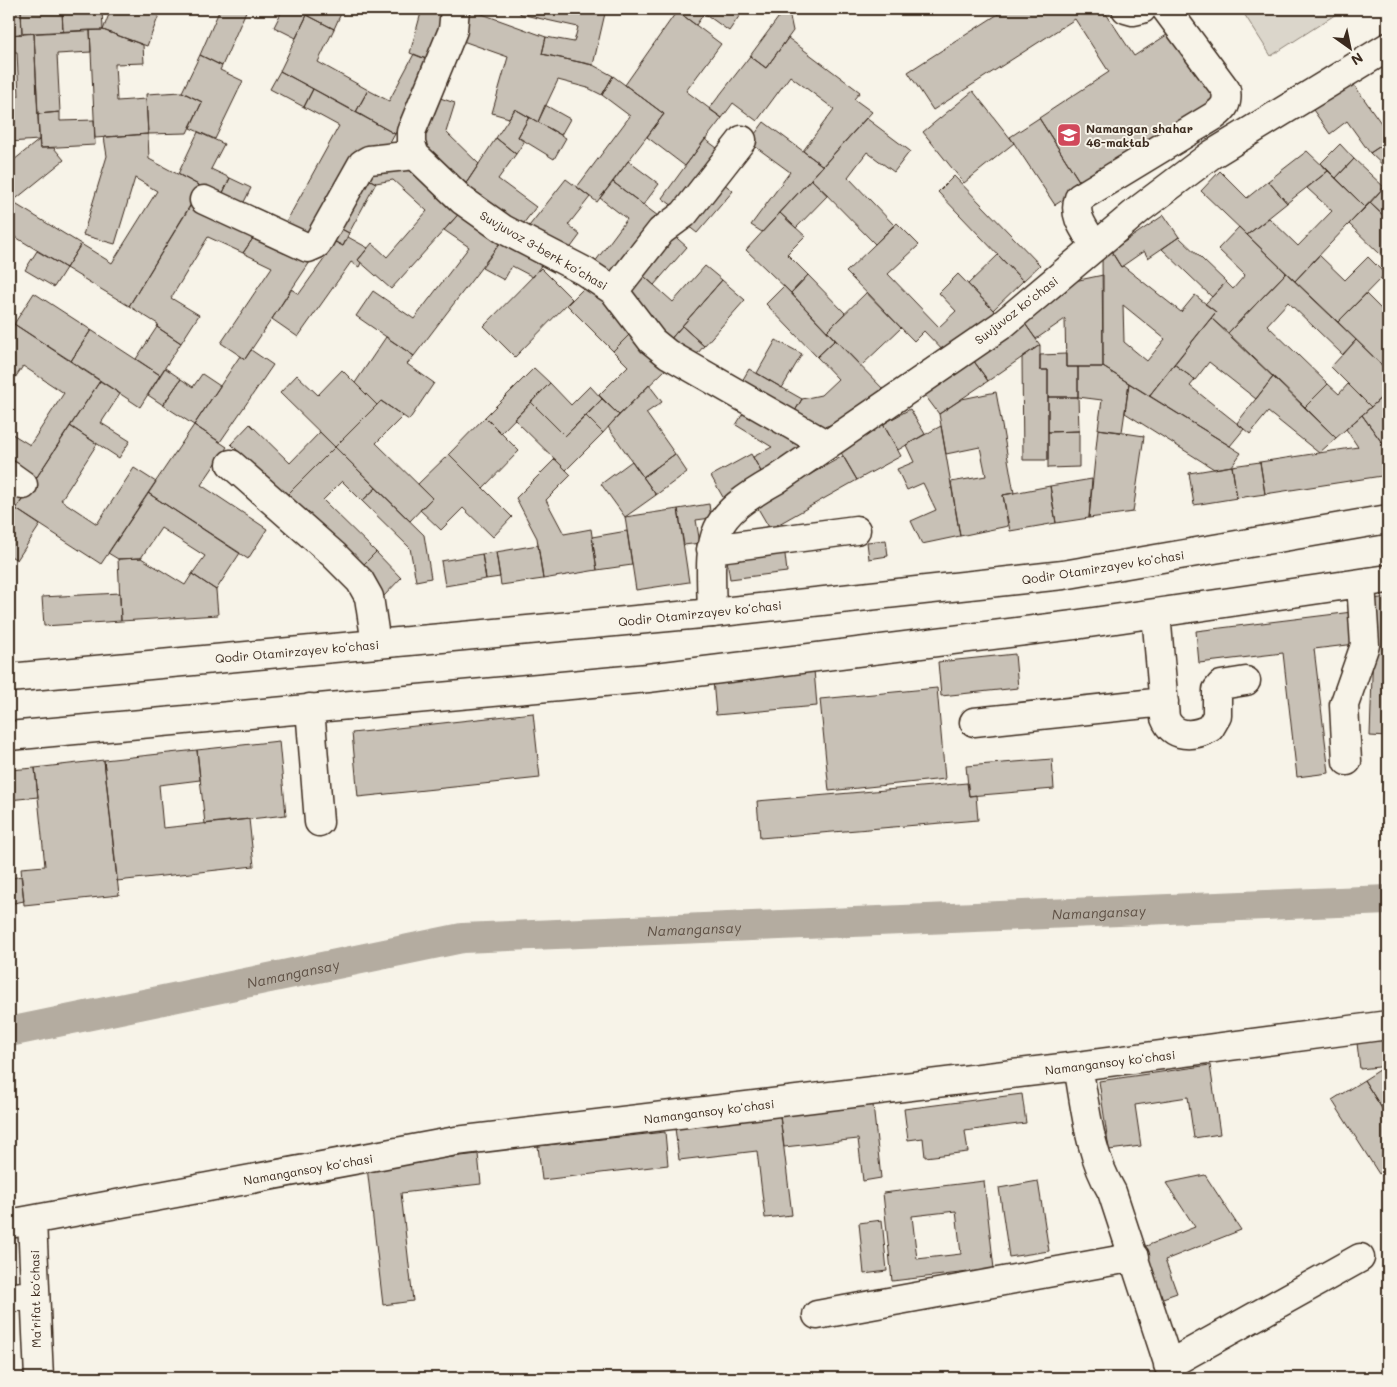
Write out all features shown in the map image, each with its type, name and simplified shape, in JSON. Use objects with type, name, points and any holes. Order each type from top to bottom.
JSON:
[{"type":"street","points":[[204,200],[308,248],[317,244],[362,164],[369,160],[415,155],[411,144],[411,132],[453,30],[456,9]]},
{"type":"street","points":[[1126,9],[1133,11],[1142,9]]},
{"type":"street","points":[[1095,246],[1076,215],[1075,207],[1078,198],[1214,116],[1224,109],[1228,101],[1226,90],[1166,9]]},
{"type":"street","name":"Suvjuvoz koʻchasi","points":[[712,613],[711,549],[717,530],[735,507],[747,496],[776,480],[1002,325],[1141,208],[1211,155],[1388,48]]},
{"type":"street","points":[[614,291],[661,231],[684,214],[742,140]]},
{"type":"street","name":"Suvjuvoz 3-berk koʻchasi","points":[[415,155],[462,200],[503,229],[584,271],[614,291],[652,341],[668,354],[827,445]]},
{"type":"street","points":[[231,464],[360,581],[369,597],[376,644]]},
{"type":"street","name":"Qodir Otamirzayev koʻchasi","points":[[9,678],[712,613],[1063,575],[1388,519]]},
{"type":"street","points":[[711,549],[856,530]]},
{"type":"street","points":[[9,736],[648,678],[1156,613],[1388,579]]},
{"type":"street","points":[[1347,761],[1344,705],[1365,645],[1361,583]]},
{"type":"street","points":[[1156,613],[1165,718],[1168,726],[1174,732],[1182,734],[1205,731],[1214,724],[1217,716],[1217,690],[1221,685],[1246,681]]},
{"type":"street","points":[[974,722],[1164,702]]},
{"type":"street","points":[[310,708],[319,822]]},
{"type":"street","name":"Namangansoy koʻchasi","points":[[21,1222],[456,1142],[1078,1066],[1388,1025]]},
{"type":"street","points":[[1078,1066],[1093,1152],[1102,1175],[1112,1192],[1135,1257],[1171,1372],[1360,1258]]},
{"type":"street","name":"Maʻrifat koʻchasi","points":[[21,1222],[21,1296],[39,1378]]},
{"type":"street","points":[[817,1315],[1135,1257]]},
{"type":"shaded area","points":[[1241,9],[1344,9],[1271,56]]},
{"type":"building","points":[[9,9],[21,9],[22,34],[9,35]]},
{"type":"building","points":[[21,9],[62,9],[63,32],[22,34]]},
{"type":"building","points":[[62,9],[102,9],[103,30],[63,32]]},
{"type":"building","points":[[111,9],[144,9],[159,15],[147,46],[103,30]]},
{"type":"building","points":[[220,9],[247,9],[222,66],[200,55]]},
{"type":"building","points":[[283,9],[310,9],[296,38],[274,27]]},
{"type":"building","points":[[310,9],[343,9],[334,29],[307,15]]},
{"type":"building","points":[[422,9],[442,9],[442,18],[428,60],[410,53]]},
{"type":"building","points":[[521,9],[606,9],[593,65],[542,54],[546,37],[574,42],[578,27],[520,14]]},
{"type":"building","points":[[678,9],[707,9],[696,25],[677,11]]},
{"type":"building","points":[[707,9],[744,9],[729,31],[704,13]]},
{"type":"building","points":[[1006,9],[1103,9],[1134,56],[1173,31],[1217,99],[1083,187],[1039,118],[1109,72],[1075,19],[933,110],[908,72]]},
{"type":"building","points":[[471,10],[546,37],[542,54],[593,65],[613,76],[602,95],[588,88],[558,80],[538,122],[515,109],[509,118],[492,113],[508,57],[460,40]]},
{"type":"building","points":[[784,10],[789,12],[793,31],[766,68],[750,56]]},
{"type":"building","points":[[677,11],[721,44],[686,91],[722,118],[685,166],[647,137],[664,114],[625,85]]},
{"type":"building","points":[[307,15],[334,29],[318,62],[368,90],[356,112],[280,71]]},
{"type":"building","points":[[90,30],[91,52],[57,54],[60,112],[38,114],[34,33]]},
{"type":"building","points":[[90,30],[103,30],[143,45],[144,63],[115,64],[117,101],[146,99],[148,134],[95,138]]},
{"type":"building","points":[[34,33],[39,140],[9,142],[9,97],[19,96],[17,52],[9,52],[9,35]]},
{"type":"building","points":[[788,38],[860,92],[854,99],[872,112],[823,166],[803,151],[834,109],[790,76],[757,121],[733,103],[722,118],[709,109],[750,56],[766,68]]},
{"type":"building","points":[[414,54],[434,62],[395,134],[356,112],[368,90],[389,101]]},
{"type":"building","points":[[200,55],[222,66],[220,70],[243,81],[215,139],[190,128],[202,102],[182,92]]},
{"type":"building","points":[[280,71],[313,89],[304,107],[270,89]]},
{"type":"building","points":[[613,76],[664,114],[597,202],[577,187],[630,116],[602,95]]},
{"type":"building","points":[[1350,79],[1388,133],[1388,141],[1370,153],[1347,121],[1330,134],[1311,107]]},
{"type":"building","points":[[313,89],[395,134],[385,152],[312,241],[284,226],[339,126],[304,107]]},
{"type":"building","points":[[973,91],[1014,143],[964,183],[923,132]]},
{"type":"building","points":[[182,92],[202,102],[187,133],[148,134],[146,94]]},
{"type":"building","points":[[434,96],[455,103],[446,132],[479,164],[461,191],[420,151]]},
{"type":"building","points":[[545,105],[570,119],[561,135],[538,122]]},
{"type":"building","points":[[515,109],[529,117],[518,137],[524,142],[516,154],[496,138]]},
{"type":"building","points":[[60,112],[60,121],[94,120],[95,145],[40,148],[38,114]]},
{"type":"building","points":[[529,117],[566,138],[554,159],[518,137]]},
{"type":"building","points":[[866,118],[910,151],[894,172],[867,152],[848,177],[894,225],[875,244],[811,179]]},
{"type":"building","points":[[1039,118],[1083,187],[1055,205],[1010,137]]},
{"type":"building","points":[[764,122],[823,166],[762,232],[751,225],[790,172],[749,142]]},
{"type":"building","points":[[198,132],[224,144],[211,169],[230,178],[221,197],[178,174]]},
{"type":"building","points":[[148,134],[149,159],[202,187],[129,306],[66,268],[81,244],[112,263],[157,191],[135,178],[115,244],[83,235],[107,156],[104,137]]},
{"type":"building","points":[[496,138],[516,154],[498,179],[536,207],[517,232],[461,191]]},
{"type":"building","points":[[705,139],[725,154],[681,212],[662,198]]},
{"type":"building","points":[[39,140],[40,148],[54,148],[64,160],[12,202],[81,244],[66,268],[9,233],[9,164]]},
{"type":"building","points":[[1388,141],[1388,170],[1370,153]]},
{"type":"building","points":[[1340,144],[1354,159],[1336,178],[1321,163]]},
{"type":"building","points":[[1307,151],[1328,171],[1287,203],[1268,181]]},
{"type":"building","points":[[414,159],[465,207],[391,289],[358,260],[372,243],[387,257],[427,211],[393,180],[376,183],[359,174]]},
{"type":"building","points":[[1354,159],[1384,187],[1365,207],[1336,178]]},
{"type":"building","points":[[628,161],[659,184],[643,205],[613,182]]},
{"type":"building","points":[[1220,171],[1247,198],[1268,181],[1287,203],[1247,235],[1201,191]]},
{"type":"building","points":[[1328,171],[1365,207],[1295,281],[1247,235],[1269,218],[1298,246],[1332,211],[1307,188]]},
{"type":"building","points":[[359,174],[376,183],[349,233],[332,224]]},
{"type":"building","points":[[954,176],[1040,265],[1023,281],[938,192]]},
{"type":"building","points":[[230,178],[251,188],[241,208],[221,197]]},
{"type":"building","points":[[566,179],[590,197],[568,225],[580,235],[563,258],[526,230]]},
{"type":"building","points":[[718,179],[733,191],[697,233],[682,221]]},
{"type":"building","points":[[811,179],[828,195],[796,228],[780,213]]},
{"type":"building","points":[[613,182],[662,219],[611,286],[589,270],[627,219],[600,198]]},
{"type":"building","points":[[1384,187],[1388,191],[1388,220],[1370,203]]},
{"type":"building","points":[[194,199],[258,231],[243,253],[208,237],[171,298],[199,315],[181,343],[157,327],[158,324],[129,306]]},
{"type":"building","points":[[1370,203],[1388,220],[1388,249],[1382,256],[1349,224]]},
{"type":"building","points":[[465,207],[506,235],[414,356],[356,316],[373,291],[414,319],[469,247],[444,230]]},
{"type":"building","points":[[780,213],[805,236],[787,254],[808,275],[791,293],[746,250]]},
{"type":"building","points":[[1164,215],[1179,237],[1148,258],[1144,251],[1121,267],[1111,251]]},
{"type":"building","points":[[897,223],[919,245],[888,274],[939,327],[956,311],[939,293],[958,274],[997,314],[950,358],[924,331],[914,341],[846,272]]},
{"type":"building","points":[[332,224],[349,233],[343,246],[325,236]]},
{"type":"building","points":[[1239,227],[1286,273],[1228,333],[1211,318],[1216,312],[1205,304],[1226,282],[1233,289],[1245,275],[1218,249]]},
{"type":"building","points":[[258,231],[312,259],[245,359],[221,343],[272,267],[243,253]]},
{"type":"building","points":[[670,232],[687,247],[654,285],[637,270]]},
{"type":"building","points":[[506,235],[547,257],[533,277],[512,266],[504,280],[482,268]]},
{"type":"building","points":[[348,237],[368,248],[358,260],[361,263],[359,267],[351,262],[298,337],[272,319],[291,289],[299,294],[330,251],[326,249],[331,240],[343,246]]},
{"type":"building","points":[[1179,237],[1226,282],[1212,297],[1162,249]]},
{"type":"building","points":[[37,251],[66,268],[54,287],[25,270]]},
{"type":"building","points":[[1111,251],[1121,267],[1123,266],[1181,312],[1195,295],[1216,312],[1149,396],[1103,367],[1102,256]],"holes":[[[1123,305],[1165,339],[1147,361],[1124,342]]]},
{"type":"building","points":[[998,255],[1023,281],[993,310],[968,284]]},
{"type":"building","points":[[1319,255],[1345,280],[1368,257],[1385,274],[1338,322],[1295,281]]},
{"type":"building","points":[[705,266],[722,280],[668,342],[651,328],[626,283],[637,270],[673,302]]},
{"type":"building","points":[[541,268],[572,299],[515,357],[484,326]]},
{"type":"building","points":[[1286,273],[1356,340],[1343,355],[1288,302],[1267,325],[1328,384],[1305,407],[1228,333]]},
{"type":"building","points":[[808,275],[845,313],[827,331],[791,293]]},
{"type":"building","points":[[1103,275],[1103,367],[1066,367],[1065,319],[1036,339],[1023,321],[1065,292],[1065,283]]},
{"type":"building","points":[[722,280],[745,300],[704,346],[682,326]]},
{"type":"building","points":[[587,285],[633,331],[613,351],[567,305]]},
{"type":"building","points":[[784,286],[835,340],[817,357],[766,304]]},
{"type":"building","points":[[867,292],[901,328],[861,366],[827,331]]},
{"type":"building","points":[[34,293],[91,330],[71,361],[14,324]]},
{"type":"building","points":[[1366,294],[1388,316],[1388,371],[1338,322]]},
{"type":"building","points":[[1021,318],[1040,345],[988,381],[969,354]]},
{"type":"building","points":[[1211,318],[1273,377],[1256,399],[1209,362],[1195,380],[1174,364]]},
{"type":"building","points":[[14,324],[100,381],[35,480],[9,463],[9,432],[30,445],[64,393],[23,366],[9,387],[9,332]]},
{"type":"building","points":[[682,326],[704,346],[690,362],[668,342]]},
{"type":"building","points":[[157,327],[181,343],[160,375],[136,359]]},
{"type":"building","points":[[91,330],[160,375],[140,407],[71,361]]},
{"type":"building","points":[[633,331],[669,366],[619,415],[599,395],[628,366],[613,351]]},
{"type":"building","points":[[386,337],[414,356],[407,364],[434,383],[409,420],[381,401],[377,405],[355,383]]},
{"type":"building","points":[[776,340],[802,354],[782,388],[757,373]]},
{"type":"building","points":[[835,340],[889,395],[845,420],[824,427],[791,418],[802,399],[821,395],[838,379],[817,357]]},
{"type":"building","points":[[1356,340],[1388,371],[1388,391],[1371,407],[1331,367]]},
{"type":"building","points":[[1040,345],[1040,370],[1048,370],[1048,460],[1023,460],[1022,357]]},
{"type":"building","points":[[251,350],[273,365],[220,442],[194,425],[240,356],[245,359]]},
{"type":"building","points":[[1066,354],[1066,367],[1078,367],[1078,397],[1048,397],[1048,370],[1040,370],[1040,355]]},
{"type":"building","points":[[973,360],[988,381],[939,414],[924,394]]},
{"type":"building","points":[[1174,364],[1195,380],[1190,386],[1244,429],[1230,446],[1149,396]]},
{"type":"building","points":[[1078,367],[1103,367],[1129,383],[1122,432],[1098,429],[1102,400],[1078,397]]},
{"type":"building","points":[[165,368],[181,379],[163,405],[148,395]]},
{"type":"building","points":[[534,368],[550,383],[501,433],[485,417]]},
{"type":"building","points":[[749,369],[802,399],[791,418],[738,388]]},
{"type":"building","points":[[342,370],[377,405],[335,447],[280,393],[297,375],[318,395]]},
{"type":"building","points":[[202,374],[220,386],[194,425],[163,405],[181,379],[193,387]]},
{"type":"building","points":[[1273,377],[1336,438],[1319,453],[1268,412],[1250,434],[1237,423]]},
{"type":"building","points":[[100,381],[120,394],[101,423],[130,441],[119,458],[70,426]]},
{"type":"building","points":[[550,383],[571,405],[590,386],[602,399],[565,436],[531,402]]},
{"type":"building","points":[[1129,383],[1241,453],[1232,466],[1214,469],[1125,413]]},
{"type":"building","points":[[1328,384],[1339,394],[1348,384],[1371,407],[1336,438],[1305,407]]},
{"type":"building","points":[[649,385],[662,402],[646,413],[675,454],[643,477],[608,427]]},
{"type":"building","points":[[996,392],[1014,493],[1003,495],[1008,526],[960,536],[951,482],[986,476],[980,447],[946,454],[939,414],[962,399]]},
{"type":"building","points":[[1385,394],[1388,399],[1388,451],[1362,415]]},
{"type":"building","points":[[1048,397],[1078,397],[1079,431],[1048,432]]},
{"type":"building","points":[[602,399],[619,415],[603,433],[586,416]]},
{"type":"building","points":[[381,401],[403,416],[376,443],[432,498],[410,521],[335,447]]},
{"type":"building","points":[[531,402],[565,436],[586,416],[603,433],[566,470],[514,419]]},
{"type":"building","points":[[750,402],[808,436],[794,460],[764,477],[753,457],[772,447],[736,425]]},
{"type":"building","points":[[910,409],[925,434],[898,450],[883,424]]},
{"type":"building","points":[[1362,415],[1388,451],[1388,475],[1265,494],[1260,462],[1358,447],[1346,429]]},
{"type":"building","points":[[485,417],[519,451],[483,488],[449,454]]},
{"type":"building","points":[[250,424],[290,463],[320,432],[335,447],[285,497],[231,444]]},
{"type":"building","points":[[883,424],[901,456],[857,480],[839,449]]},
{"type":"building","points":[[194,425],[227,447],[201,485],[267,529],[248,559],[148,493]]},
{"type":"building","points":[[70,426],[97,444],[61,500],[97,524],[134,468],[156,482],[101,564],[16,509]]},
{"type":"building","points":[[941,426],[960,536],[922,544],[911,521],[936,510],[923,483],[907,490],[897,469],[914,462],[906,445]]},
{"type":"building","points":[[1098,429],[1144,436],[1133,512],[1089,518]]},
{"type":"building","points":[[1079,431],[1079,467],[1048,468],[1048,432]]},
{"type":"building","points":[[335,447],[376,488],[362,501],[342,481],[323,500],[376,552],[358,570],[285,497]]},
{"type":"building","points":[[449,454],[512,517],[493,537],[463,508],[441,530],[420,510],[432,498],[418,484]]},
{"type":"building","points":[[675,454],[687,472],[656,495],[643,477]]},
{"type":"building","points":[[751,454],[764,477],[724,499],[711,476]]},
{"type":"building","points":[[843,456],[857,480],[770,529],[756,505]]},
{"type":"building","points":[[555,459],[571,475],[546,500],[564,534],[591,529],[597,570],[543,579],[537,538],[516,498]]},
{"type":"building","points":[[632,461],[656,495],[625,517],[601,484]]},
{"type":"building","points":[[1260,462],[1265,494],[1237,498],[1232,466]]},
{"type":"building","points":[[1232,466],[1237,498],[1194,505],[1189,473]]},
{"type":"building","points":[[9,479],[28,491],[16,509],[40,525],[17,560],[9,555]]},
{"type":"building","points":[[1092,479],[1089,518],[1056,523],[1050,486]]},
{"type":"building","points":[[1050,486],[1056,523],[1010,531],[1003,495]]},
{"type":"building","points":[[376,488],[424,535],[431,578],[416,581],[410,548],[362,501]]},
{"type":"building","points":[[148,493],[240,553],[216,590],[192,574],[205,556],[161,528],[141,558],[118,559],[108,553]]},
{"type":"building","points":[[709,504],[711,518],[696,520],[700,543],[684,545],[678,509]]},
{"type":"building","points":[[678,509],[689,582],[636,590],[625,517]]},
{"type":"building","points":[[627,531],[632,565],[597,570],[592,537]]},
{"type":"building","points":[[886,540],[888,556],[869,559],[867,542]]},
{"type":"building","points":[[538,545],[543,579],[501,585],[496,552]]},
{"type":"building","points":[[784,546],[787,572],[730,579],[726,554]]},
{"type":"building","points":[[376,552],[401,578],[384,596],[358,570]]},
{"type":"building","points":[[496,552],[500,577],[486,579],[482,554]]},
{"type":"building","points":[[482,554],[486,579],[445,586],[441,561]]},
{"type":"building","points":[[141,558],[185,585],[192,574],[216,590],[218,615],[121,621],[118,559]]},
{"type":"building","points":[[120,593],[121,621],[44,626],[42,597]]},
{"type":"building","points":[[1388,597],[1388,737],[1370,736],[1374,617],[1372,599]]},
{"type":"building","points":[[1352,612],[1356,644],[1314,649],[1329,773],[1297,777],[1283,653],[1199,663],[1196,631]]},
{"type":"building","points":[[1015,654],[1018,688],[941,696],[938,662]]},
{"type":"building","points":[[814,670],[817,706],[716,715],[713,680]]},
{"type":"building","points":[[937,688],[945,779],[829,791],[820,699]]},
{"type":"building","points":[[533,713],[540,778],[358,797],[352,733]]},
{"type":"building","points":[[279,741],[286,815],[205,824],[197,750]]},
{"type":"building","points":[[197,750],[200,780],[159,785],[163,828],[249,819],[254,866],[117,881],[104,760]]},
{"type":"building","points":[[1052,759],[1054,789],[969,796],[966,766]]},
{"type":"building","points":[[104,760],[119,895],[24,905],[21,868],[45,866],[35,768]]},
{"type":"building","points":[[35,768],[38,797],[9,800],[9,770]]},
{"type":"building","points":[[967,783],[969,796],[976,795],[978,820],[760,838],[757,801]]},
{"type":"building","points":[[21,876],[24,901],[9,904],[9,879]]},
{"type":"building","points":[[1388,1040],[1388,1066],[1360,1069],[1357,1043]]},
{"type":"building","points":[[1210,1065],[1220,1134],[1194,1138],[1188,1097],[1135,1105],[1141,1146],[1109,1150],[1099,1081]]},
{"type":"building","points":[[1388,1066],[1388,1118],[1364,1080]]},
{"type":"building","points":[[1364,1080],[1388,1118],[1388,1168],[1379,1174],[1332,1100]]},
{"type":"building","points":[[1022,1094],[1026,1123],[965,1131],[968,1152],[925,1157],[923,1138],[908,1140],[904,1109]]},
{"type":"building","points":[[873,1105],[881,1178],[863,1181],[858,1139],[784,1147],[780,1116]]},
{"type":"building","points":[[780,1116],[792,1215],[765,1218],[757,1151],[679,1160],[675,1128]]},
{"type":"building","points":[[665,1132],[668,1165],[542,1180],[538,1146]]},
{"type":"building","points":[[478,1154],[481,1184],[401,1193],[413,1301],[383,1305],[367,1167]]},
{"type":"building","points":[[1205,1175],[1241,1230],[1165,1260],[1177,1293],[1160,1299],[1141,1248],[1195,1227],[1166,1183]]},
{"type":"building","points":[[984,1181],[994,1269],[892,1281],[883,1193]],"holes":[[[956,1211],[961,1254],[917,1259],[912,1216]]]},
{"type":"building","points":[[1038,1181],[1049,1251],[1009,1257],[999,1188]]},
{"type":"building","points":[[882,1220],[887,1271],[864,1274],[859,1223]]},
{"type":"waterway","name":"Namangansay","points":[[9,1032],[462,938],[1388,900]]},
{"type":"place","name":"Namangan shahar 46-maktab","points":[[1069,135]]}]
